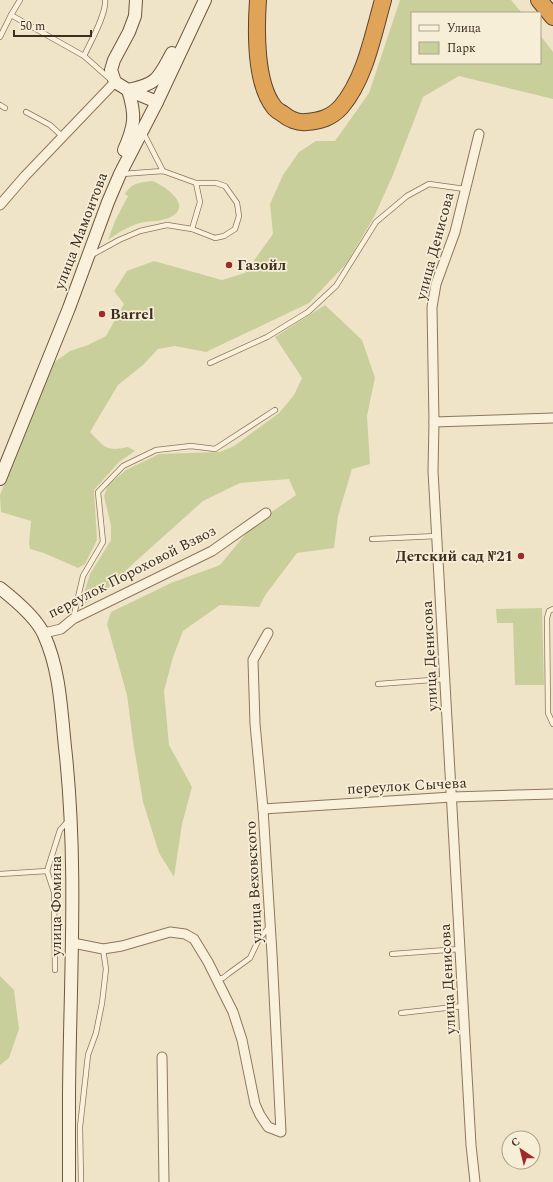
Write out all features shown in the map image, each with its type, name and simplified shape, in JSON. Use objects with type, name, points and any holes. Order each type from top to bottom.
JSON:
[{"type":"highway","points":[[258,0],[257,24],[261,77],[267,95],[274,107],[288,118],[303,122],[318,122],[330,117],[341,107],[355,87],[368,53],[383,0]]},
{"type":"highway","points":[[539,0],[553,16]]},
{"type":"main road","points":[[136,0],[135,16],[130,32],[114,60],[111,70],[115,82],[128,90],[157,102]]},
{"type":"main road","name":"улица Мамонтова","points":[[0,479],[69,308],[108,202],[120,174],[157,102],[205,0]]},
{"type":"main road","points":[[128,90],[148,85],[154,81],[160,74],[184,31],[196,19]]},
{"type":"main road","points":[[108,202],[109,192],[115,171],[133,125],[134,112],[128,90]]},
{"type":"main road","name":"переулок Пороховой Взвоз","points":[[0,588],[33,619],[44,633]]},
{"type":"main road","name":"улица Фомина","points":[[44,633],[53,660],[59,692],[69,782],[71,817],[73,943],[69,1095],[69,1182]]},
{"type":"street","points":[[0,205],[62,136],[115,82]]},
{"type":"street","name":"улица Денисова","points":[[475,1182],[471,1145],[433,471],[434,422],[432,307],[436,284],[455,232],[479,134]]},
{"type":"street","points":[[434,422],[553,418]]},
{"type":"street","name":"переулок Пороховой Взвоз","points":[[44,633],[61,629],[73,619],[212,551],[266,513]]},
{"type":"street","name":"улица Веховского","points":[[217,979],[233,1012],[242,1040],[255,1104],[260,1116],[268,1127],[281,1132],[264,809],[255,724],[253,660],[268,634]]},
{"type":"street","name":"переулок Сычева","points":[[264,809],[452,797],[553,794]]},
{"type":"street","points":[[73,943],[103,949],[122,946],[170,932],[185,934],[194,939],[217,979]]},
{"type":"street","points":[[162,1057],[164,1182]]},
{"type":"lane","points":[[0,37],[20,0]]},
{"type":"lane","points":[[84,56],[97,30],[106,5],[105,0]]},
{"type":"lane","points":[[12,15],[84,56],[115,82]]},
{"type":"lane","points":[[0,106],[5,108]]},
{"type":"lane","points":[[26,112],[50,125],[62,136]]},
{"type":"lane","points":[[142,130],[149,147],[163,171]]},
{"type":"lane","points":[[88,258],[120,240],[140,232],[167,225],[192,229],[215,238],[224,236],[234,229],[239,216],[237,203],[225,186],[216,183],[196,183],[163,171],[120,174]]},
{"type":"lane","points":[[192,229],[200,202],[196,183]]},
{"type":"lane","points":[[210,362],[268,337],[308,312],[336,286],[376,222],[407,196],[429,184],[465,189]]},
{"type":"lane","points":[[73,619],[83,576],[103,542],[98,492],[123,466],[156,450],[191,446],[216,449],[276,410]]},
{"type":"lane","points":[[372,540],[437,536]]},
{"type":"lane","points":[[553,609],[549,612],[547,618],[548,713],[553,724]]},
{"type":"lane","points":[[378,684],[445,679]]},
{"type":"lane","points":[[55,970],[54,892],[47,871],[60,830],[71,817]]},
{"type":"lane","points":[[0,874],[47,871]]},
{"type":"lane","points":[[217,979],[223,978],[250,958],[259,939],[270,925]]},
{"type":"lane","points":[[81,1182],[81,1120],[88,1055],[96,1033],[102,1003],[106,969],[103,949]]},
{"type":"lane","points":[[392,954],[460,950]]},
{"type":"lane","points":[[401,1013],[463,1006]]},
{"type":"green space","points":[[400,0],[511,0],[521,12],[411,12],[411,64],[541,64],[541,36],[553,52],[553,99],[459,76],[423,97],[393,175],[374,217],[346,264],[309,303],[206,352],[175,346],[158,349],[143,365],[118,385],[90,432],[106,447],[114,449],[128,447],[135,451],[119,462],[94,490],[97,540],[85,564],[78,568],[44,553],[30,549],[29,543],[31,521],[1,512],[0,495],[53,363],[70,351],[88,345],[106,336],[124,304],[114,291],[127,271],[154,261],[222,280],[245,273],[273,234],[270,204],[283,175],[299,152],[316,141],[335,141],[369,93]]},
{"type":"green space","points":[[152,181],[168,190],[173,195],[179,205],[178,210],[174,215],[167,218],[139,223],[129,227],[108,240],[115,221],[128,196],[125,194],[127,190],[133,185]]},
{"type":"green space","points":[[325,305],[362,340],[375,378],[367,416],[370,464],[352,469],[338,516],[334,548],[297,553],[266,594],[259,607],[220,605],[183,631],[173,657],[164,691],[169,745],[192,787],[182,824],[174,877],[159,853],[143,802],[127,695],[107,624],[111,612],[171,583],[220,565],[253,525],[296,495],[289,479],[240,483],[203,501],[106,590],[80,607],[90,574],[111,540],[111,526],[104,496],[108,485],[126,470],[159,454],[220,452],[234,446],[279,413],[294,395],[302,378],[275,337]]},
{"type":"green space","points":[[542,608],[544,685],[515,685],[513,623],[497,623],[496,609]]},
{"type":"green space","points":[[0,976],[14,990],[19,1029],[9,1058],[0,1065]]},
{"type":"place","name":"Газойл","points":[[229,265]]},
{"type":"place","name":"Barrel","points":[[102,314]]},
{"type":"place","name":"Детский сад №21","points":[[521,556]]}]
